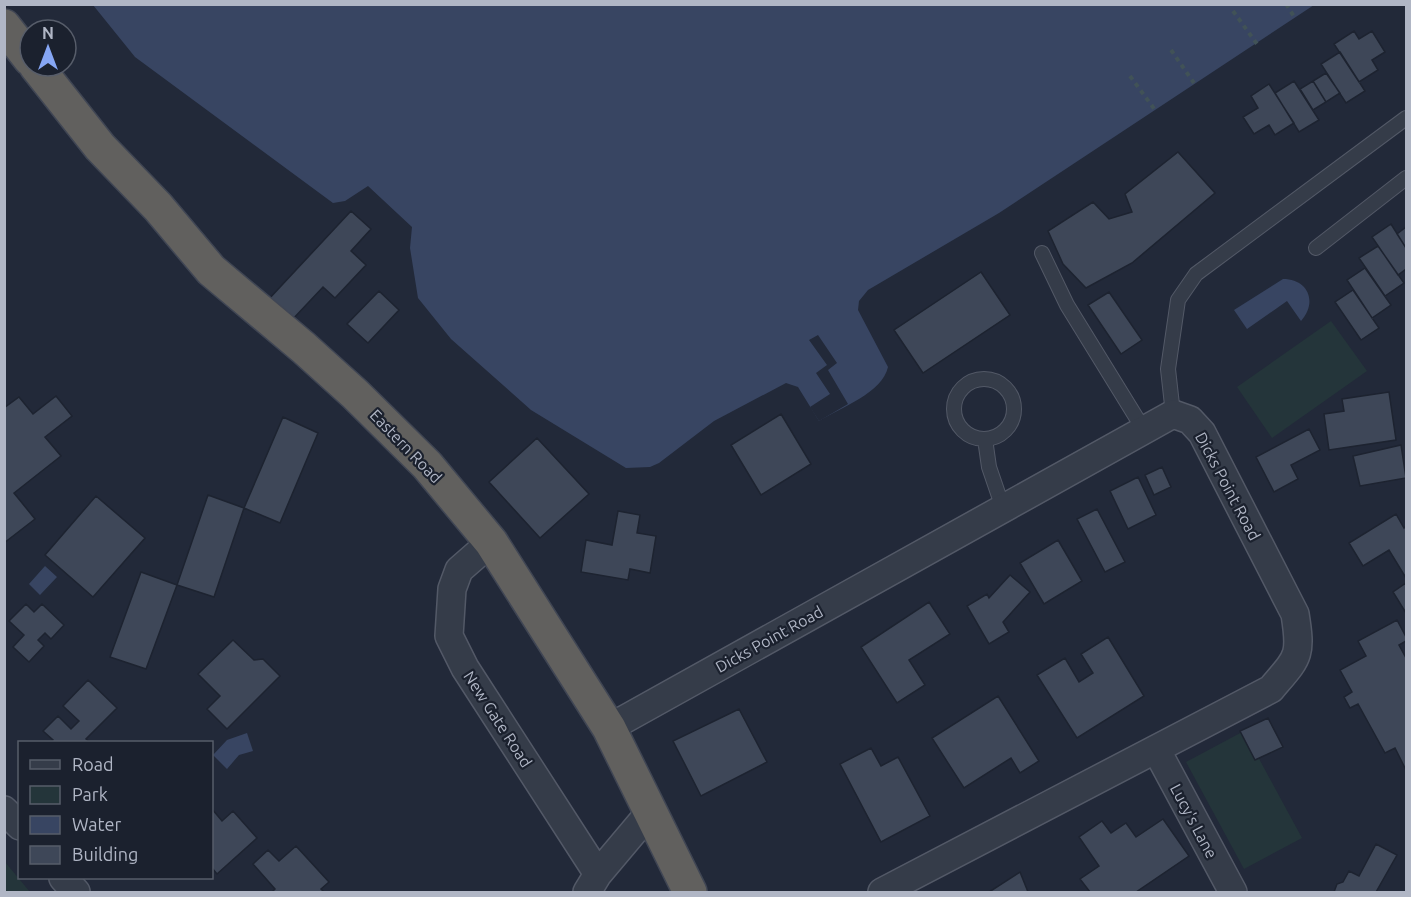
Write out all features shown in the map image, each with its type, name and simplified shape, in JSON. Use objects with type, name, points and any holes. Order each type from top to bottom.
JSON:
[{"type":"highway","points":[[4,26],[18,43]]},
{"type":"highway","name":"Eastern Road","points":[[45,78],[100,147],[158,207],[211,270],[355,394],[428,465],[491,542],[609,728],[690,892]]},
{"type":"street","name":"Dicks Point Road","points":[[609,728],[1173,414],[1190,420],[1202,433],[1295,614],[1300,645],[1292,664],[1271,689],[882,892]]},
{"type":"street","name":"New Gate Road","points":[[491,542],[459,570],[452,589],[448,636],[593,883]]},
{"type":"street","name":"Lucy's Lane","points":[[1156,749],[1233,892]]},
{"type":"street","points":[[4,810],[18,824]]},
{"type":"street","points":[[593,883],[651,811]]},
{"type":"street","points":[[64,879],[75,892]]},
{"type":"lane","points":[[1173,414],[1168,369],[1178,300],[1196,274],[1407,118]]},
{"type":"lane","points":[[1316,248],[1407,178]]},
{"type":"lane","points":[[1042,252],[1067,305],[1144,430]]},
{"type":"lane","points":[[991,379],[1006,388],[1014,403],[1012,420],[1002,433],[985,439],[969,435],[957,423],[953,406],[959,390],[974,380],[991,379]]},
{"type":"lane","points":[[985,439],[989,467],[1003,508]]},
{"type":"path","points":[[1286,4],[1295,18]]},
{"type":"path","points":[[1233,11],[1257,44]]},
{"type":"path","points":[[1172,50],[1194,83]]},
{"type":"path","points":[[1130,76],[1155,110]]},
{"type":"green space","points":[[1331,321],[1367,371],[1272,438],[1237,387]]},
{"type":"green space","points":[[1244,731],[1302,838],[1244,869],[1186,762]]},
{"type":"green space","points":[[5,862],[30,892],[5,892]]},
{"type":"water","points":[[93,5],[1314,5],[999,213],[868,290],[859,301],[858,310],[888,367],[884,376],[870,392],[819,421],[798,387],[786,383],[714,421],[659,463],[650,467],[626,468],[531,410],[451,339],[418,298],[410,248],[412,227],[368,186],[345,201],[333,203],[135,57]]},
{"type":"water","points":[[1283,279],[1299,283],[1308,293],[1309,306],[1301,321],[1287,301],[1247,329],[1234,310]]},
{"type":"water","points":[[45,566],[57,577],[40,595],[29,584]]},
{"type":"water","points":[[247,733],[253,751],[239,755],[227,769],[213,755],[227,740]]},
{"type":"pier","points":[[818,335],[837,363],[828,370],[848,404],[819,421],[810,407],[830,394],[816,373],[827,365],[809,340]]},
{"type":"building","points":[[1354,31],[1359,39],[1372,31],[1385,52],[1372,60],[1378,70],[1359,82],[1334,44]]},
{"type":"building","points":[[1340,52],[1365,91],[1346,103],[1321,64]]},
{"type":"building","points":[[1326,73],[1340,93],[1326,102],[1313,81]]},
{"type":"building","points":[[1294,81],[1319,120],[1299,132],[1275,93]]},
{"type":"building","points":[[1313,81],[1326,102],[1313,110],[1300,89]]},
{"type":"building","points":[[1269,84],[1294,123],[1275,135],[1269,125],[1254,134],[1243,117],[1258,108],[1251,96]]},
{"type":"building","points":[[1178,152],[1215,193],[1132,263],[1086,288],[1063,264],[1048,231],[1093,202],[1109,219],[1132,212],[1125,194]]},
{"type":"building","points":[[351,211],[371,229],[351,251],[366,265],[335,298],[323,287],[291,321],[268,300]]},
{"type":"building","points":[[1391,224],[1406,248],[1406,269],[1398,275],[1372,237]]},
{"type":"building","points":[[1406,227],[1406,248],[1397,234]]},
{"type":"building","points":[[1378,246],[1404,283],[1385,296],[1359,258]]},
{"type":"building","points":[[1365,268],[1391,305],[1372,318],[1347,280]]},
{"type":"building","points":[[981,272],[1010,315],[923,373],[894,330]]},
{"type":"building","points":[[1353,290],[1379,328],[1361,340],[1335,302]]},
{"type":"building","points":[[379,291],[399,310],[368,343],[347,324]]},
{"type":"building","points":[[1109,292],[1142,340],[1121,354],[1088,305]]},
{"type":"building","points":[[1389,392],[1396,440],[1329,450],[1324,414],[1344,411],[1342,399]]},
{"type":"building","points":[[56,396],[72,416],[45,437],[61,456],[14,493],[35,519],[4,543],[4,408],[19,397],[33,414]]},
{"type":"building","points":[[781,414],[811,464],[761,495],[731,445]]},
{"type":"building","points":[[283,417],[318,433],[280,523],[244,508]]},
{"type":"building","points":[[1309,429],[1320,450],[1291,465],[1298,479],[1274,492],[1256,457]]},
{"type":"building","points":[[537,438],[589,494],[540,538],[489,482]]},
{"type":"building","points":[[1401,445],[1406,478],[1360,486],[1353,456]]},
{"type":"building","points":[[1162,467],[1171,487],[1154,495],[1145,475]]},
{"type":"building","points":[[1138,477],[1156,515],[1128,529],[1110,491]]},
{"type":"building","points":[[208,495],[244,508],[214,597],[177,585]]},
{"type":"building","points":[[96,496],[145,538],[93,597],[45,555]]},
{"type":"building","points":[[1097,509],[1125,562],[1105,572],[1077,519]]},
{"type":"building","points":[[618,511],[640,515],[637,533],[656,536],[650,573],[630,569],[628,580],[581,572],[586,540],[612,545]]},
{"type":"building","points":[[1396,514],[1404,528],[1406,526],[1406,578],[1389,550],[1363,566],[1349,543]]},
{"type":"building","points":[[1058,540],[1082,581],[1044,604],[1020,563]]},
{"type":"building","points":[[141,572],[177,585],[146,669],[110,657]]},
{"type":"building","points":[[1010,575],[1030,592],[1003,622],[1009,632],[989,644],[967,606],[987,594],[989,598]]},
{"type":"building","points":[[1406,583],[1406,613],[1393,592]]},
{"type":"building","points":[[929,602],[950,634],[909,660],[925,685],[897,703],[861,647]]},
{"type":"building","points":[[26,604],[34,612],[42,604],[64,625],[51,639],[45,633],[38,640],[44,646],[29,662],[13,647],[24,635],[9,621]]},
{"type":"building","points":[[1397,620],[1406,637],[1406,641],[1399,645],[1406,658],[1406,770],[1395,748],[1385,753],[1358,704],[1350,708],[1344,697],[1352,692],[1340,670],[1366,656],[1358,641]]},
{"type":"building","points":[[1108,637],[1144,696],[1077,738],[1037,675],[1065,658],[1079,682],[1093,673],[1081,654]]},
{"type":"building","points":[[233,640],[254,660],[263,659],[280,676],[227,729],[207,709],[220,696],[198,674]]},
{"type":"building","points":[[88,680],[117,708],[86,739],[89,741],[52,741],[53,740],[43,731],[58,716],[71,729],[79,721],[63,706]]},
{"type":"building","points":[[998,696],[1039,761],[1020,773],[1011,758],[964,788],[932,738]]},
{"type":"building","points":[[739,709],[767,762],[701,796],[673,741]]},
{"type":"building","points":[[1268,718],[1283,747],[1255,760],[1240,731]]},
{"type":"building","points":[[871,748],[881,766],[898,757],[930,816],[881,842],[840,764]]},
{"type":"building","points":[[213,810],[222,821],[233,811],[257,838],[217,874],[213,869]]},
{"type":"building","points":[[1163,819],[1189,856],[1136,892],[1090,892],[1080,879],[1099,866],[1079,837],[1102,821],[1111,833],[1126,823],[1136,837]]},
{"type":"building","points":[[1376,844],[1397,855],[1376,892],[1334,892],[1337,884],[1343,882],[1349,871],[1359,876]]},
{"type":"building","points":[[296,846],[329,882],[321,889],[324,892],[272,892],[275,889],[253,864],[268,850],[279,861]]},
{"type":"building","points":[[1020,872],[1028,892],[989,892]]}]
